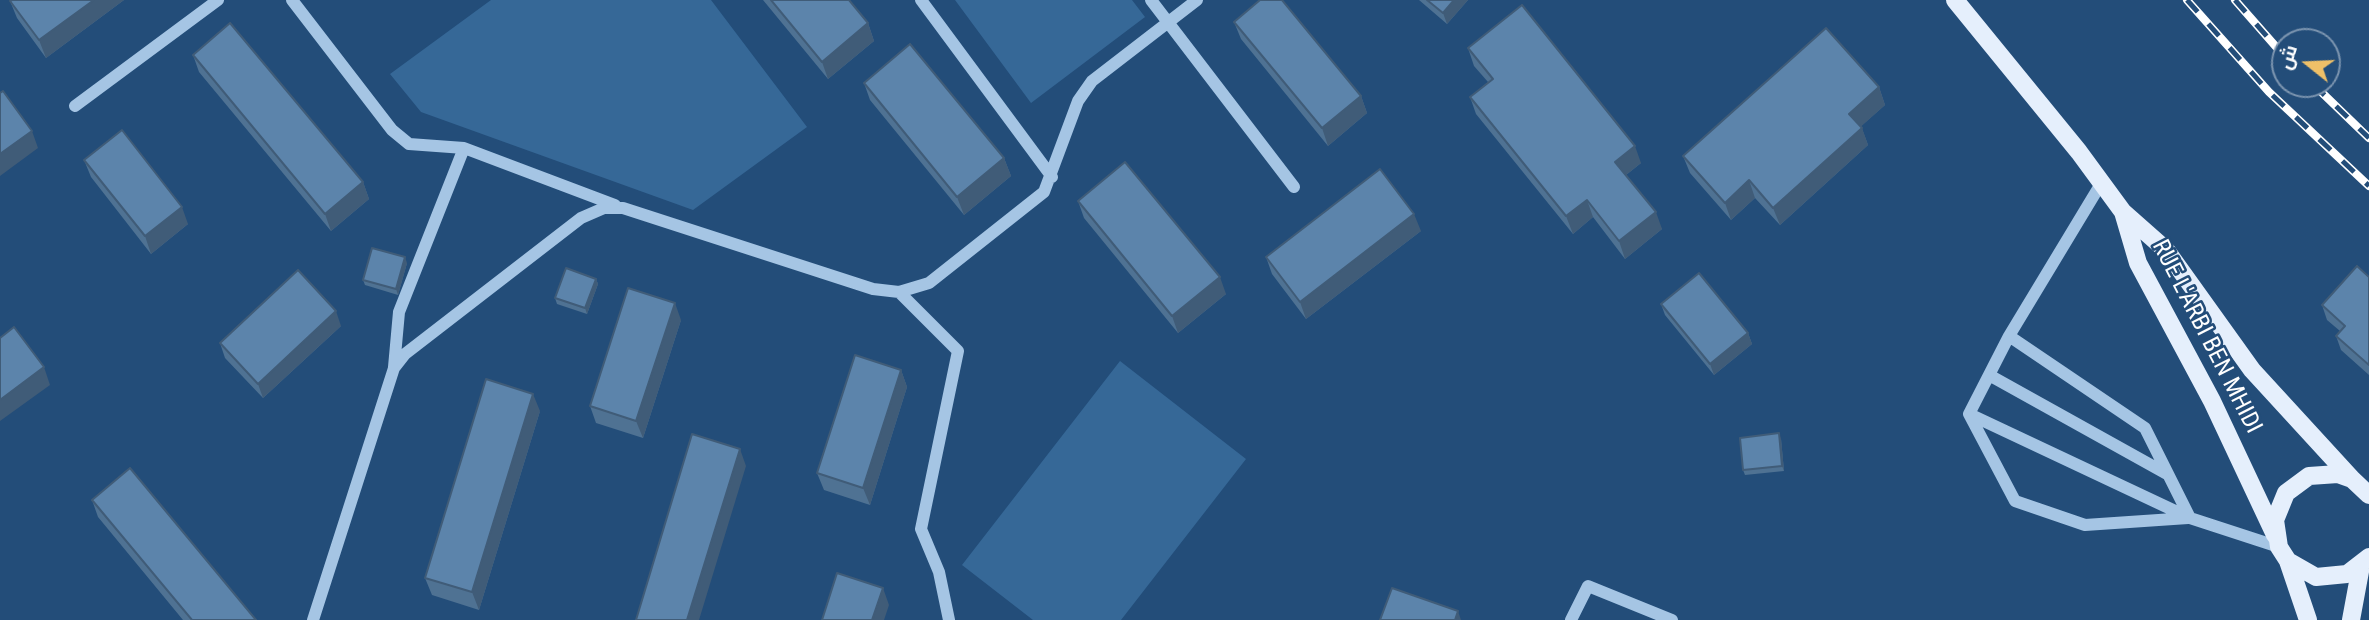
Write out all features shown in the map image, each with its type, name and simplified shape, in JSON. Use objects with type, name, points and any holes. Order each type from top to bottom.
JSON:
[{"type":"main road","points":[[1955,0],[2102,182],[2123,212]]},
{"type":"main road","name":"RUE L'ARBI BEN MHIDI","points":[[2123,212],[2166,250],[2252,370],[2369,495]]},
{"type":"main road","name":"RUE L'ARBI BEN MHIDI","points":[[2123,212],[2138,264],[2212,401],[2281,548],[2305,619]]},
{"type":"main road","points":[[2352,479],[2324,473],[2296,483],[2278,506],[2281,548],[2316,577],[2332,578],[2365,561]]},
{"type":"main road","points":[[2351,620],[2365,561]]},
{"type":"street","points":[[75,106],[218,0]]},
{"type":"street","points":[[292,0],[392,130],[409,144],[464,148],[623,208],[873,289],[899,292],[929,283],[1044,192],[1052,177],[1078,101],[1092,82],[1197,0]]},
{"type":"street","points":[[921,0],[1052,177]]},
{"type":"street","points":[[1152,0],[1294,187]]},
{"type":"street","points":[[313,620],[394,368],[399,312],[464,148]]},
{"type":"street","points":[[1969,414],[2009,336],[2102,182]]},
{"type":"street","points":[[394,368],[405,354],[581,218],[604,208],[623,208]]},
{"type":"street","points":[[899,292],[958,351],[921,529],[939,572],[949,620]]},
{"type":"street","points":[[2009,336],[2145,428],[2190,518]]},
{"type":"street","points":[[1989,375],[2169,475]]},
{"type":"street","points":[[1969,414],[2015,501],[2085,525],[2190,518]]},
{"type":"street","points":[[1969,414],[2190,518],[2281,548]]},
{"type":"street","points":[[1571,620],[1588,586],[1672,620]]},
{"type":"shaded area","points":[[491,0],[711,0],[807,127],[693,210],[421,112],[390,74]]},
{"type":"shaded area","points":[[955,0],[1132,0],[1145,17],[1031,103]]},
{"type":"shaded area","points":[[1120,361],[1246,459],[1121,620],[1033,620],[962,565]]},
{"type":"building","points":[[94,0],[39,40],[10,1]]},
{"type":"building","points":[[771,0],[849,0],[868,23],[822,62]]},
{"type":"building","points":[[1260,0],[1282,0],[1361,96],[1322,128],[1234,22]]},
{"type":"building","points":[[1427,0],[1454,0],[1443,13]]},
{"type":"building","points":[[1522,5],[1635,146],[1615,162],[1656,212],[1619,241],[1587,200],[1566,216],[1470,97],[1493,79],[1468,48]]},
{"type":"building","points":[[230,23],[363,182],[325,214],[193,55]]},
{"type":"building","points":[[1826,28],[1879,87],[1849,114],[1862,128],[1773,208],[1749,180],[1725,203],[1683,156]]},
{"type":"building","points":[[910,44],[1004,158],[957,197],[864,83]]},
{"type":"building","points":[[3,91],[32,131],[0,154],[0,93]]},
{"type":"building","points":[[122,130],[182,207],[145,236],[84,160]]},
{"type":"building","points":[[1125,162],[1220,277],[1172,316],[1078,201]]},
{"type":"building","points":[[1380,169],[1414,214],[1300,302],[1266,257]]},
{"type":"building","points":[[372,248],[405,257],[396,289],[363,280]]},
{"type":"building","points":[[2357,266],[2369,277],[2369,365],[2336,336],[2345,326],[2322,305]]},
{"type":"building","points":[[566,268],[596,279],[585,308],[555,298]]},
{"type":"building","points":[[298,270],[336,311],[258,384],[220,343]]},
{"type":"building","points":[[1699,273],[1748,333],[1710,364],[1661,304]]},
{"type":"building","points":[[628,288],[675,303],[636,421],[590,406]]},
{"type":"building","points":[[14,327],[44,367],[0,400],[0,338]]},
{"type":"building","points":[[855,355],[901,370],[863,488],[817,473]]},
{"type":"building","points":[[486,379],[533,394],[472,592],[425,578]]},
{"type":"building","points":[[1779,433],[1782,466],[1743,470],[1740,438]]},
{"type":"building","points":[[692,434],[740,449],[687,620],[636,620]]},
{"type":"building","points":[[130,468],[256,620],[192,620],[92,500]]},
{"type":"building","points":[[837,573],[883,588],[872,620],[822,620]]},
{"type":"building","points":[[1392,588],[1458,611],[1455,620],[1380,620]]},
{"type":"railway","points":[[2187,0],[2269,92],[2369,186]]},
{"type":"railway","points":[[2235,0],[2271,41]]},
{"type":"railway","points":[[2328,98],[2369,138]]}]
